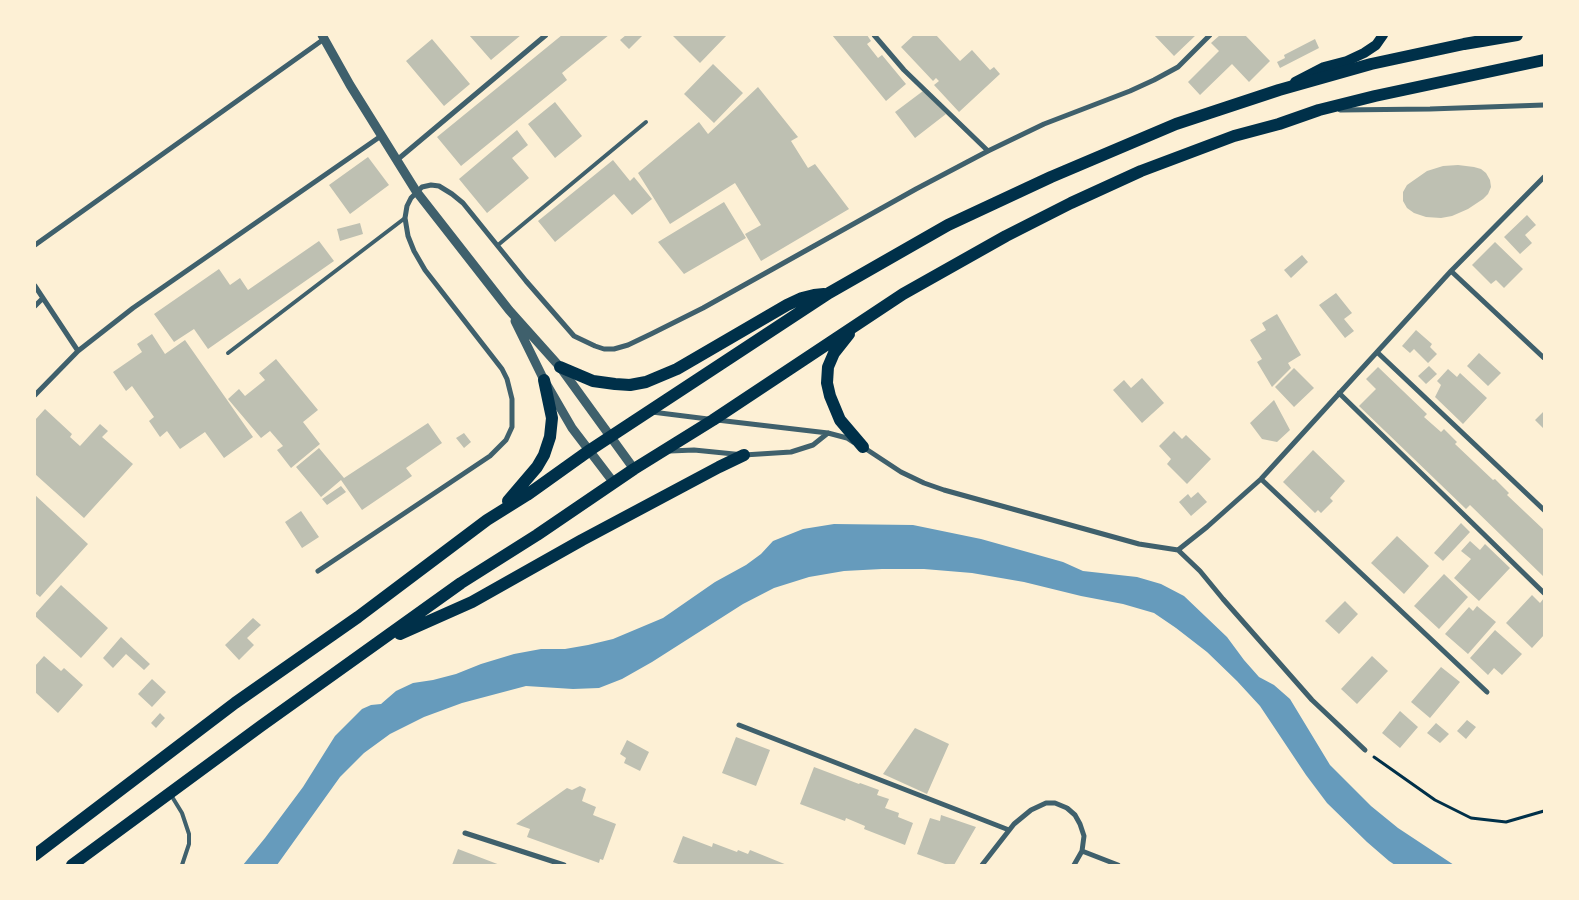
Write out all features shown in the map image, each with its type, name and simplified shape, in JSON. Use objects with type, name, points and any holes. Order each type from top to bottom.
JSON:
[{"type":"main road","points":[[1279,90],[1324,67],[1347,61],[1364,53],[1376,45],[1383,35]]},
{"type":"main road","points":[[35,855],[168,753],[366,611],[487,520],[829,293],[948,225],[1051,177],[1176,124],[1279,90],[1371,64],[1517,35]]},
{"type":"main road","points":[[72,865],[290,705],[461,583],[903,294],[1006,236],[1071,203],[1141,171],[1234,136],[1279,124],[1319,110],[1375,96],[1544,60]]},
{"type":"main road","points":[[560,367],[593,381],[630,385],[646,382],[677,369],[787,305],[814,295],[829,293]]},
{"type":"main road","points":[[857,324],[834,353],[828,367],[827,384],[840,420],[863,447]]},
{"type":"main road","points":[[487,520],[522,486],[544,456],[550,437],[552,418],[544,380]]},
{"type":"main road","points":[[377,644],[472,602],[582,540],[744,455]]},
{"type":"street","points":[[396,161],[546,35]]},
{"type":"street","points":[[874,35],[904,70],[988,151]]},
{"type":"street","points":[[318,571],[490,456],[506,440],[512,427],[512,399],[502,369],[446,298],[418,258],[408,236],[405,218],[411,198],[416,190],[431,185],[439,186],[452,194],[468,208],[543,301],[574,336],[604,349],[614,349],[628,345],[703,308],[988,151],[1044,124],[1154,80],[1178,67],[1210,35]]},
{"type":"street","points":[[35,245],[323,37],[396,161],[416,190],[509,310],[560,367],[634,469]]},
{"type":"street","points":[[1319,110],[1430,109],[1544,104]]},
{"type":"street","points":[[35,395],[78,351],[133,308],[381,136]]},
{"type":"street","points":[[1178,550],[1208,527],[1261,479],[1451,271],[1544,177]]},
{"type":"street","points":[[1451,271],[1544,358]]},
{"type":"street","points":[[35,286],[78,351]]},
{"type":"street","points":[[35,306],[42,299]]},
{"type":"street","points":[[509,310],[544,380],[572,428],[614,483]]},
{"type":"street","points":[[1377,352],[1544,510]]},
{"type":"street","points":[[1339,393],[1544,593]]},
{"type":"street","points":[[650,412],[828,433],[847,438],[901,472],[944,490],[1139,544],[1178,550],[1200,571],[1222,599],[1312,700],[1365,750]]},
{"type":"street","points":[[660,453],[685,449],[744,455],[791,452],[813,445],[828,433]]},
{"type":"street","points":[[1261,479],[1487,692]]},
{"type":"street","points":[[739,725],[1009,830]]},
{"type":"street","points":[[982,865],[1009,830],[1023,816],[1046,803],[1055,803],[1067,808],[1080,824],[1084,836],[1082,851],[1074,865]]},
{"type":"street","points":[[465,833],[564,865]]},
{"type":"street","points":[[1082,851],[1118,865]]},
{"type":"lane","points":[[498,245],[646,122]]},
{"type":"lane","points":[[228,353],[405,218]]},
{"type":"lane","points":[[170,793],[182,814],[189,834],[189,844],[182,865]]},
{"type":"path","points":[[1365,750],[1435,800],[1471,818],[1506,822],[1544,811]]},
{"type":"water","points":[[834,524],[913,525],[981,539],[1063,562],[1083,571],[1137,577],[1161,584],[1184,596],[1227,637],[1259,677],[1274,685],[1290,699],[1330,765],[1371,806],[1398,828],[1454,865],[1395,865],[1389,861],[1327,803],[1260,706],[1237,681],[1207,652],[1154,613],[1123,604],[1024,582],[972,573],[924,569],[882,569],[844,571],[809,577],[774,588],[743,604],[652,662],[622,679],[599,688],[573,689],[526,686],[462,703],[424,717],[390,734],[364,753],[340,777],[277,865],[243,865],[303,787],[335,736],[362,709],[371,705],[381,704],[396,691],[413,683],[456,674],[514,654],[541,649],[565,649],[613,639],[663,618],[715,582],[746,565],[761,554],[773,541],[803,529]]},
{"type":"building","points":[[469,35],[521,35],[491,60]]},
{"type":"building","points":[[562,35],[609,35],[562,73],[567,80],[461,166],[437,137]]},
{"type":"building","points":[[626,35],[643,35],[629,49],[620,40]]},
{"type":"building","points":[[672,35],[727,35],[700,63]]},
{"type":"building","points":[[832,35],[867,35],[871,41],[867,44],[878,58],[882,55],[906,84],[886,101]]},
{"type":"building","points":[[914,35],[936,35],[960,61],[972,50],[990,70],[994,67],[1000,74],[959,112],[934,85],[939,81],[936,78],[933,81],[901,47]]},
{"type":"building","points":[[1154,35],[1196,35],[1174,56]]},
{"type":"building","points":[[1220,35],[1245,35],[1270,61],[1249,82],[1232,64],[1200,95],[1188,82],[1219,51],[1211,43]]},
{"type":"building","points":[[432,39],[470,84],[444,106],[406,61]]},
{"type":"building","points":[[1315,39],[1319,48],[1280,68],[1277,62],[1285,58],[1284,55]]},
{"type":"building","points":[[713,64],[743,93],[714,123],[684,94]]},
{"type":"building","points":[[758,87],[798,137],[791,141],[808,168],[815,164],[849,209],[761,261],[745,234],[761,225],[735,183],[670,224],[638,173],[699,122],[708,134]]},
{"type":"building","points":[[923,91],[946,114],[915,138],[895,112]]},
{"type":"building","points":[[555,102],[582,136],[555,158],[528,124]]},
{"type":"building","points":[[517,130],[528,145],[512,158],[529,178],[487,213],[459,179]]},
{"type":"building","points":[[368,157],[389,185],[350,214],[329,185]]},
{"type":"building","points":[[613,160],[630,181],[634,177],[652,199],[632,215],[614,194],[555,242],[538,221]]},
{"type":"building","points":[[1458,165],[1481,169],[1486,173],[1491,187],[1483,199],[1468,209],[1452,216],[1441,218],[1426,217],[1414,213],[1407,208],[1403,201],[1403,192],[1407,185],[1427,171],[1443,166]]},
{"type":"building","points":[[724,202],[746,238],[684,274],[658,242]]},
{"type":"building","points":[[1527,215],[1536,225],[1525,235],[1532,243],[1520,254],[1504,237]]},
{"type":"building","points":[[360,223],[363,234],[340,241],[337,229]]},
{"type":"building","points":[[319,241],[334,261],[208,349],[194,329],[174,342],[154,314],[219,269],[230,285],[240,278],[248,290]]},
{"type":"building","points":[[1495,242],[1523,269],[1504,288],[1496,280],[1491,284],[1472,265]]},
{"type":"building","points":[[1302,255],[1308,262],[1291,278],[1284,270]]},
{"type":"building","points":[[1336,293],[1352,313],[1344,319],[1354,331],[1345,338],[1319,305]]},
{"type":"building","points":[[1277,314],[1301,355],[1288,363],[1291,368],[1272,387],[1257,362],[1262,359],[1250,340],[1266,330],[1262,323]]},
{"type":"building","points":[[1416,330],[1432,344],[1430,347],[1437,354],[1428,363],[1414,349],[1410,353],[1402,346]]},
{"type":"building","points":[[152,334],[165,354],[185,340],[253,437],[224,458],[205,432],[180,449],[167,431],[160,437],[149,421],[154,417],[132,386],[126,391],[113,372],[142,352],[137,344]]},
{"type":"building","points":[[1479,353],[1501,373],[1488,386],[1467,366]]},
{"type":"building","points":[[276,359],[318,410],[303,422],[320,444],[291,468],[277,450],[283,446],[270,431],[261,438],[228,399],[239,389],[245,396],[265,380],[259,373]]},
{"type":"building","points":[[1429,366],[1437,374],[1426,384],[1418,376]]},
{"type":"building","points":[[1378,367],[1427,414],[1424,417],[1441,432],[1444,429],[1457,442],[1455,444],[1493,480],[1495,479],[1509,493],[1507,495],[1544,530],[1544,577],[1470,505],[1466,509],[1359,406],[1376,389],[1366,379]]},
{"type":"building","points":[[1294,368],[1314,388],[1294,407],[1275,387]]},
{"type":"building","points":[[1448,369],[1457,377],[1460,373],[1487,398],[1463,424],[1435,397],[1441,385],[1437,381]]},
{"type":"building","points":[[1142,378],[1164,403],[1142,423],[1113,390],[1124,380],[1131,388]]},
{"type":"building","points":[[1274,400],[1290,430],[1277,442],[1262,439],[1250,423]]},
{"type":"building","points":[[45,409],[72,434],[70,437],[80,446],[100,424],[108,431],[102,437],[133,464],[84,518],[35,474],[35,420]]},
{"type":"building","points":[[1544,411],[1544,429],[1535,420]]},
{"type":"building","points":[[428,423],[442,443],[406,468],[412,476],[362,510],[341,480],[321,497],[296,467],[319,448],[344,478]]},
{"type":"building","points":[[1174,431],[1182,439],[1186,435],[1211,459],[1187,484],[1167,464],[1171,459],[1159,446]]},
{"type":"building","points":[[464,433],[471,442],[464,448],[456,438]]},
{"type":"building","points":[[1313,450],[1345,481],[1330,498],[1333,501],[1321,513],[1318,510],[1315,513],[1283,482]]},
{"type":"building","points":[[341,486],[346,492],[327,505],[322,499]]},
{"type":"building","points":[[1198,492],[1207,502],[1191,516],[1179,502],[1188,494],[1191,498]]},
{"type":"building","points":[[35,495],[88,544],[40,597],[35,593]]},
{"type":"building","points":[[301,511],[319,537],[302,548],[285,522]]},
{"type":"building","points":[[1461,523],[1470,532],[1443,561],[1434,553]]},
{"type":"building","points":[[1397,536],[1429,566],[1404,594],[1371,563]]},
{"type":"building","points":[[1470,541],[1480,550],[1485,544],[1510,568],[1479,601],[1454,578],[1471,559],[1461,551]]},
{"type":"building","points":[[1444,574],[1468,597],[1439,629],[1414,606]]},
{"type":"building","points":[[61,585],[108,628],[81,658],[35,616]]},
{"type":"building","points":[[1532,595],[1540,603],[1544,598],[1544,635],[1532,648],[1506,623]]},
{"type":"building","points":[[1345,601],[1358,614],[1339,634],[1325,621]]},
{"type":"building","points":[[1477,606],[1496,622],[1468,654],[1445,634],[1469,607],[1473,611]]},
{"type":"building","points":[[253,618],[261,625],[247,638],[254,645],[239,660],[225,645]]},
{"type":"building","points":[[1495,630],[1522,654],[1502,675],[1494,668],[1488,675],[1470,658]]},
{"type":"building","points":[[121,637],[150,664],[144,670],[126,654],[113,668],[103,658]]},
{"type":"building","points":[[44,656],[61,671],[64,668],[83,685],[58,713],[35,692],[35,666]]},
{"type":"building","points":[[1372,656],[1388,671],[1357,704],[1341,689]]},
{"type":"building","points":[[1441,667],[1460,682],[1430,718],[1411,702]]},
{"type":"building","points":[[152,679],[166,692],[152,707],[138,694]]},
{"type":"building","points":[[1400,711],[1418,727],[1400,748],[1382,733]]},
{"type":"building","points":[[160,713],[165,718],[156,728],[151,723]]},
{"type":"building","points":[[1467,720],[1476,727],[1466,739],[1457,731]]},
{"type":"building","points":[[1436,723],[1449,734],[1440,743],[1427,733]]},
{"type":"building","points":[[915,728],[949,744],[927,794],[883,774]]},
{"type":"building","points":[[736,737],[770,750],[756,786],[722,773]]},
{"type":"building","points":[[627,740],[649,752],[640,771],[624,763],[626,758],[620,754]]},
{"type":"building","points":[[814,767],[879,790],[877,795],[889,799],[885,808],[899,813],[898,817],[913,823],[905,845],[864,829],[865,826],[846,818],[845,821],[800,804]]},
{"type":"building","points":[[580,786],[586,789],[582,801],[596,807],[593,815],[616,824],[603,860],[600,859],[599,863],[527,837],[530,829],[516,824],[567,788],[572,790]]},
{"type":"building","points":[[941,815],[976,827],[954,865],[948,865],[917,854],[930,818],[940,821]]},
{"type":"building","points":[[683,836],[712,847],[713,843],[748,854],[750,850],[787,865],[681,865],[673,862]]},
{"type":"building","points":[[458,849],[500,865],[452,865]]}]
